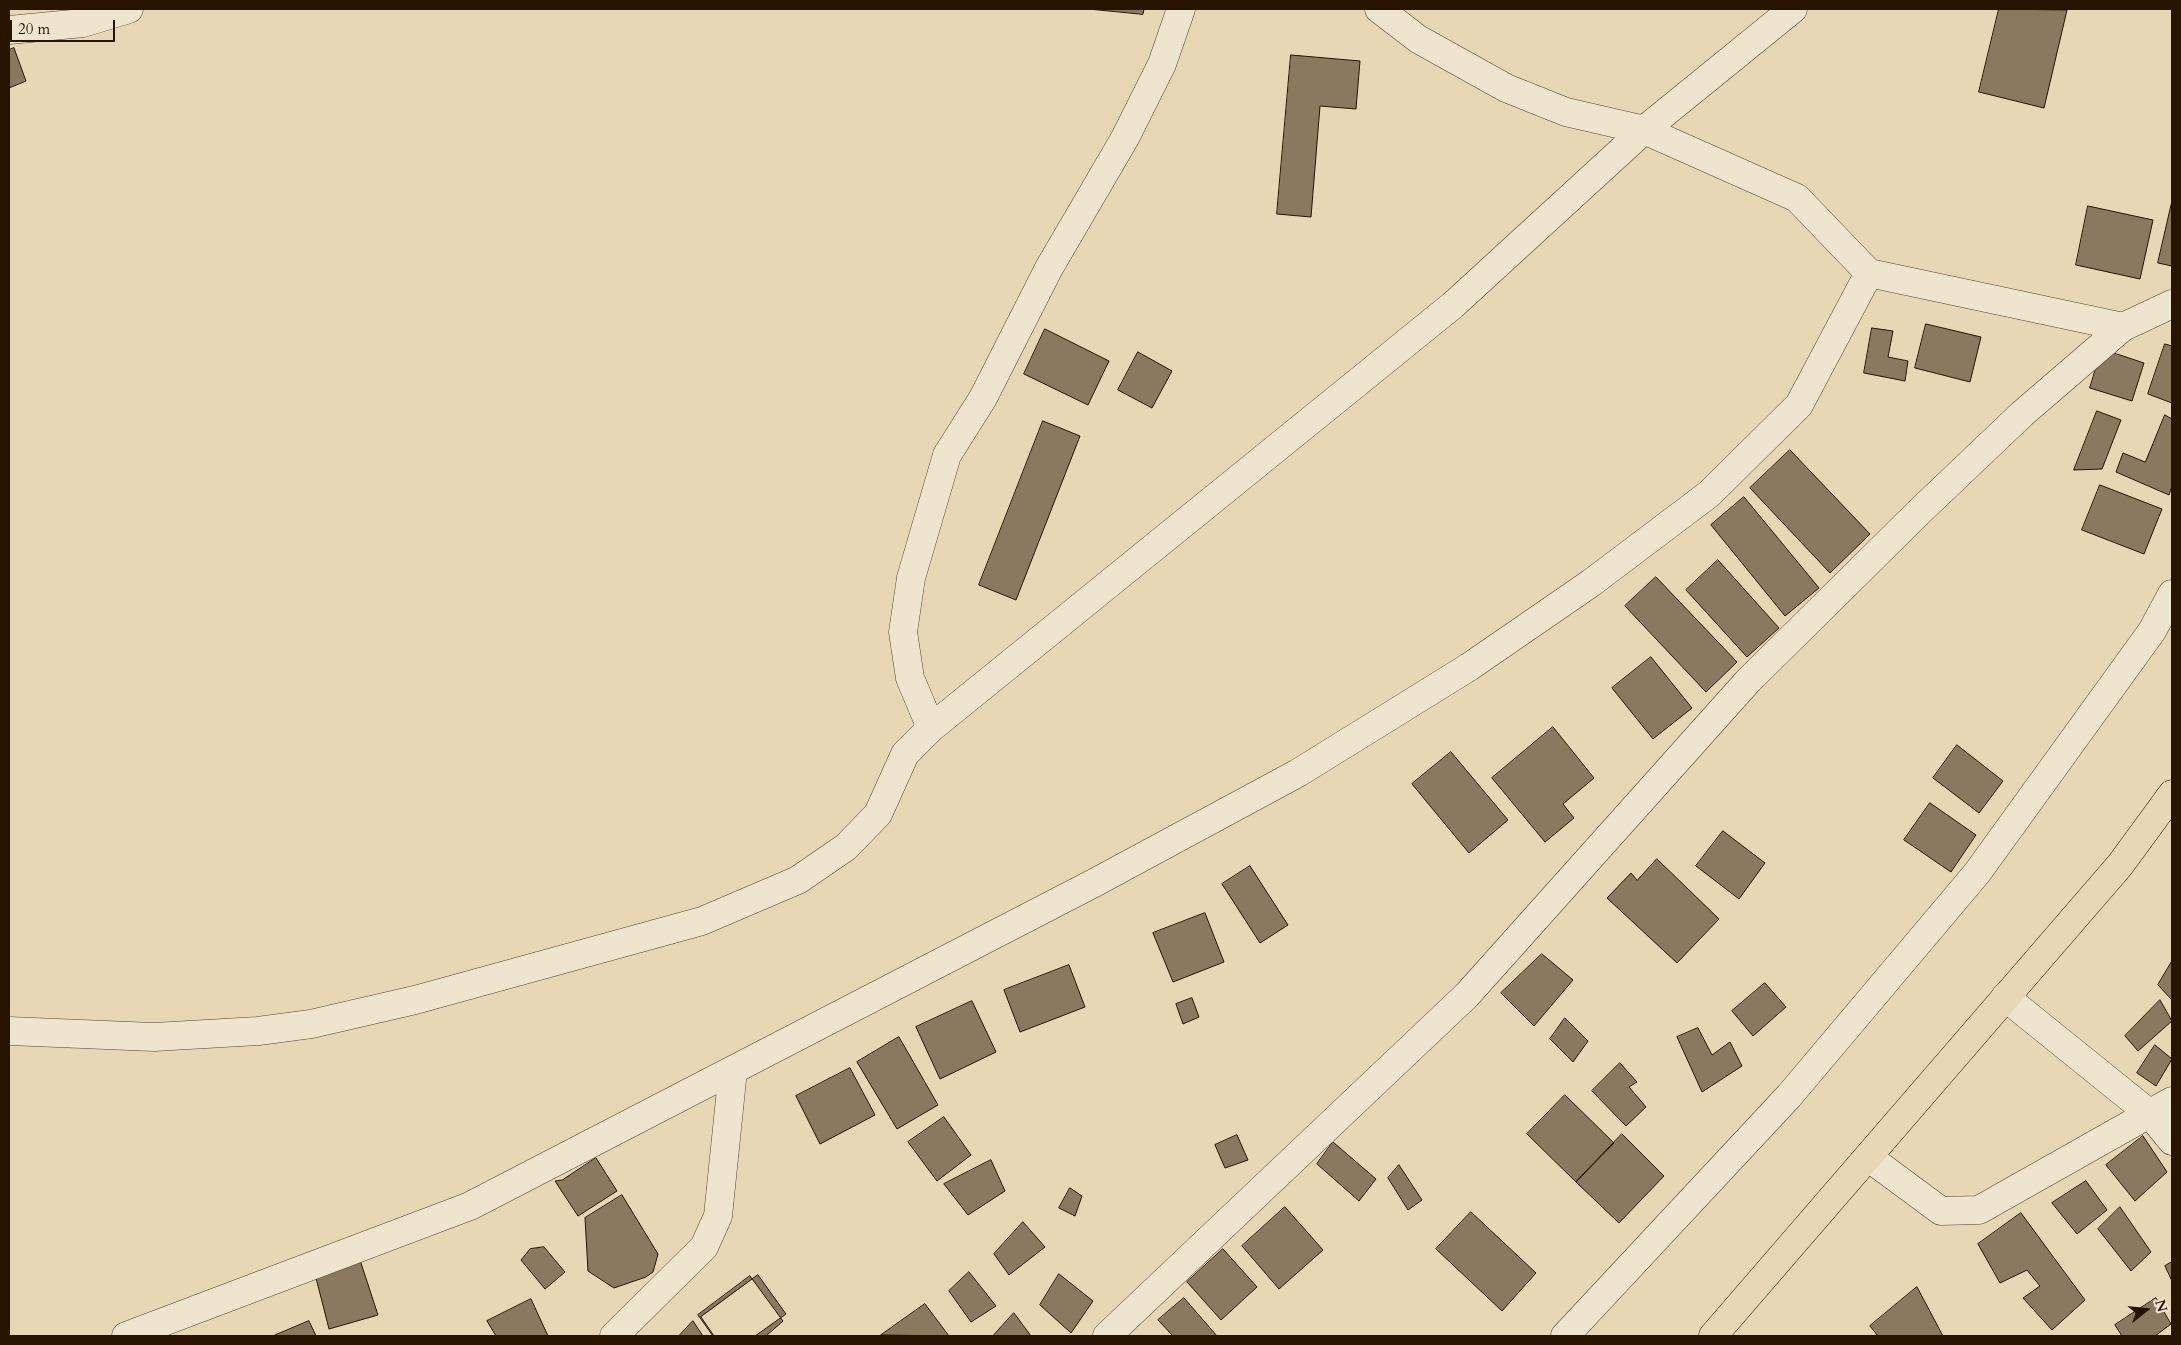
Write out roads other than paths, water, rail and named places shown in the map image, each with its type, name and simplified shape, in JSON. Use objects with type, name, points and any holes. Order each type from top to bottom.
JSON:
[{"type":"highway","points":[[1713,1336],[2120,865],[2172,794]]},
{"type":"street","points":[[9,30],[83,23],[129,9]]},
{"type":"street","points":[[931,728],[910,678],[903,632],[911,578],[947,455],[983,398],[1049,268],[1125,138],[1162,64],[1181,9]]},
{"type":"street","points":[[1378,9],[1418,39],[1506,88],[1566,112],[1644,130],[1797,198],[1869,273],[2123,327]]},
{"type":"street","points":[[9,1031],[154,1037],[258,1031],[311,1024],[415,1000],[702,921],[798,880],[846,847],[878,814],[905,754],[931,728],[1453,305],[1644,130],[1793,9]]},
{"type":"street","points":[[126,1336],[179,1327],[470,1206],[1094,883],[1298,773],[1469,667],[1591,583],[1710,494],[1798,405],[1869,273]]},
{"type":"street","points":[[1107,1336],[1467,995],[1770,659],[2022,414],[2123,327],[2172,304]]},
{"type":"street","points":[[1566,1336],[1789,1096],[1977,873],[2152,631],[2172,594]]},
{"type":"street","points":[[2005,997],[2161,1108],[2172,1141]]},
{"type":"street","points":[[614,1336],[704,1247],[718,1216],[734,1070]]},
{"type":"street","points":[[1868,1157],[1941,1211],[1979,1210],[2161,1108]]}]
